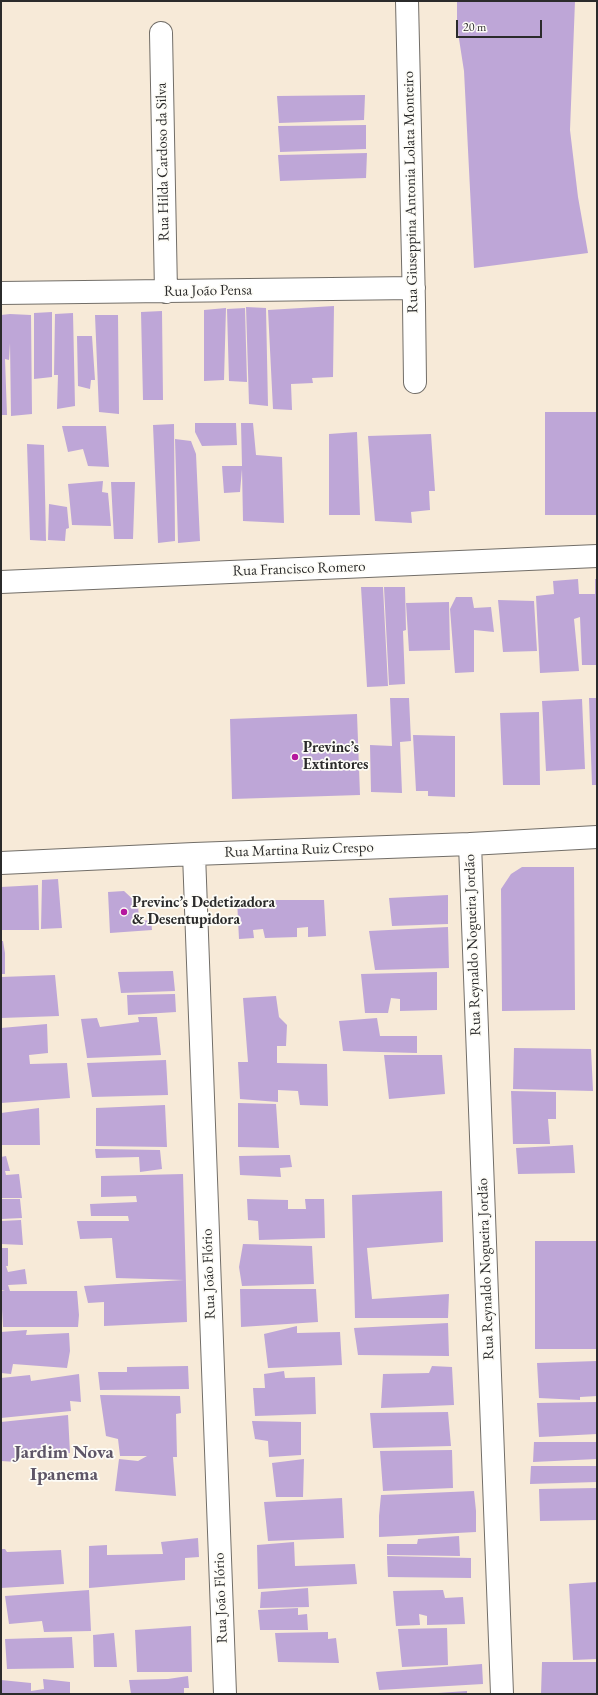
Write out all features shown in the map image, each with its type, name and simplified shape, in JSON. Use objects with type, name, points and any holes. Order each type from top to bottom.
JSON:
[{"type":"street","name":"Rua Giuseppina Antonia Lolata Monteiro","points":[[407,1],[414,288],[414,382]]},
{"type":"street","name":"Rua Hilda Cardoso da Silva","points":[[161,33],[166,292]]},
{"type":"street","name":"Rua João Pensa","points":[[1,293],[414,288]]},
{"type":"street","name":"Rua Francisco Romero","points":[[1,582],[597,556]]},
{"type":"street","name":"Rua Martina Ruiz Crespo","points":[[1,863],[470,844],[597,837]]},
{"type":"street","name":"Rua Reynaldo Nogueira Jordão","points":[[470,844],[502,1694]]},
{"type":"street","name":"Rua João Flório","points":[[194,854],[225,1694]]},
{"type":"building","points":[[457,1],[575,1],[570,130],[578,197],[588,253],[474,268],[464,71],[457,26]]},
{"type":"building","points":[[365,95],[364,120],[279,123],[277,96]]},
{"type":"building","points":[[366,125],[366,149],[280,152],[278,126]]},
{"type":"building","points":[[367,153],[366,178],[280,181],[278,155]]},
{"type":"building","points":[[334,306],[333,377],[312,378],[313,383],[291,384],[292,410],[273,409],[268,310]]},
{"type":"building","points":[[246,307],[266,308],[268,406],[249,404]]},
{"type":"building","points":[[226,308],[224,380],[204,381],[204,310]]},
{"type":"building","points":[[245,308],[247,382],[229,381],[227,309]]},
{"type":"building","points":[[162,311],[163,400],[143,400],[141,312]]},
{"type":"building","points":[[52,312],[52,377],[34,379],[34,313]]},
{"type":"building","points":[[73,313],[75,406],[57,409],[58,375],[54,375],[55,314]]},
{"type":"building","points":[[1,315],[31,315],[32,414],[11,416],[10,343],[9,360],[5,359],[7,415],[1,415]]},
{"type":"building","points":[[95,315],[118,315],[119,414],[99,412]]},
{"type":"building","points":[[77,336],[92,336],[95,380],[91,380],[90,389],[78,386]]},
{"type":"building","points":[[545,412],[597,412],[597,515],[545,515]]},
{"type":"building","points":[[195,423],[236,423],[237,445],[202,446],[195,432]]},
{"type":"building","points":[[241,423],[253,423],[256,455],[282,457],[284,523],[243,521],[242,469],[240,492],[224,493],[222,466],[242,466]]},
{"type":"building","points":[[174,424],[175,541],[158,543],[153,425]]},
{"type":"building","points":[[62,426],[106,426],[109,467],[88,466],[83,449],[68,452]]},
{"type":"building","points":[[357,432],[360,515],[329,515],[329,434]]},
{"type":"building","points":[[431,434],[435,491],[429,491],[430,510],[411,512],[412,523],[375,521],[368,436]]},
{"type":"building","points":[[175,439],[191,441],[196,454],[200,541],[178,543]]},
{"type":"building","points":[[27,444],[44,445],[46,541],[30,540]]},
{"type":"building","points":[[103,481],[102,492],[108,493],[111,526],[72,525],[68,484]]},
{"type":"building","points":[[111,482],[135,482],[133,539],[114,539]]},
{"type":"building","points":[[49,504],[67,507],[69,528],[66,529],[65,541],[48,540]]},
{"type":"building","points":[[578,579],[579,594],[595,594],[595,579],[597,579],[597,665],[582,665],[580,617],[574,619],[579,671],[540,673],[536,596],[554,594],[553,581]]},
{"type":"building","points":[[361,587],[383,587],[388,686],[367,687]]},
{"type":"building","points":[[384,587],[405,587],[406,630],[403,631],[405,684],[389,685]]},
{"type":"building","points":[[456,597],[472,597],[474,608],[491,607],[494,632],[474,630],[474,672],[455,673],[450,609]]},
{"type":"building","points":[[498,600],[534,601],[537,651],[503,652]]},
{"type":"building","points":[[449,602],[450,650],[409,651],[406,603]]},
{"type":"building","points":[[390,698],[409,698],[411,741],[400,742],[402,793],[371,792],[370,745],[392,746]]},
{"type":"building","points":[[589,698],[597,698],[597,785],[592,785]]},
{"type":"building","points":[[582,699],[585,769],[546,771],[542,701]]},
{"type":"building","points":[[539,712],[540,785],[503,785],[500,713]]},
{"type":"building","name":"Previnc’s Extintores","points":[[357,714],[360,795],[232,799],[230,719]]},
{"type":"building","points":[[413,735],[455,736],[455,797],[428,796],[428,791],[416,791]]},
{"type":"building","points":[[522,867],[574,867],[575,1010],[502,1011],[501,889],[511,874]]},
{"type":"building","points":[[58,879],[62,928],[41,929],[42,880]]},
{"type":"building","points":[[38,885],[39,930],[1,930],[1,887]]},
{"type":"building","name":"Previnc’s Dedetizadora & Desentupidora","points":[[124,891],[138,904],[139,921],[151,920],[152,930],[110,933],[108,892]]},
{"type":"building","points":[[448,895],[448,924],[392,926],[389,898]]},
{"type":"building","points":[[237,900],[324,900],[326,936],[308,937],[308,927],[297,928],[297,937],[265,938],[263,929],[253,930],[254,938],[239,939]]},
{"type":"building","points":[[448,927],[449,968],[375,970],[369,931]]},
{"type":"building","points":[[1,941],[3,941],[5,953],[5,974],[1,974]]},
{"type":"building","points":[[173,971],[175,991],[121,993],[118,972]]},
{"type":"building","points":[[437,972],[437,1010],[400,1011],[400,999],[391,998],[388,1013],[365,1013],[361,974]]},
{"type":"building","points":[[55,975],[59,1016],[1,1018],[1,977]]},
{"type":"building","points":[[175,994],[176,1012],[128,1015],[127,995]]},
{"type":"building","points":[[276,996],[279,1017],[287,1025],[286,1046],[277,1046],[277,1063],[327,1064],[328,1106],[300,1105],[298,1091],[278,1090],[278,1102],[240,1099],[238,1062],[248,1062],[243,998]]},
{"type":"building","points":[[138,1017],[157,1017],[161,1055],[87,1058],[81,1019],[97,1018],[100,1027],[139,1022]]},
{"type":"building","points":[[377,1018],[380,1036],[417,1036],[417,1053],[343,1051],[339,1021]]},
{"type":"building","points":[[47,1024],[48,1053],[29,1055],[30,1064],[67,1063],[70,1098],[1,1103],[1,1028]]},
{"type":"building","points":[[514,1048],[591,1049],[593,1091],[513,1089]]},
{"type":"building","points":[[384,1055],[442,1055],[445,1094],[389,1099]]},
{"type":"building","points":[[166,1060],[168,1095],[92,1097],[87,1063]]},
{"type":"building","points":[[511,1091],[556,1092],[556,1119],[548,1119],[550,1144],[513,1144]]},
{"type":"building","points":[[238,1103],[276,1104],[279,1148],[238,1147]]},
{"type":"building","points":[[165,1105],[167,1147],[96,1146],[96,1108]]},
{"type":"building","points":[[39,1108],[40,1145],[1,1145],[1,1113]]},
{"type":"building","points":[[573,1145],[575,1173],[518,1174],[516,1148]]},
{"type":"building","points":[[95,1149],[160,1150],[162,1169],[140,1172],[139,1157],[96,1158]]},
{"type":"building","points":[[290,1155],[292,1167],[280,1168],[281,1177],[240,1175],[239,1156]]},
{"type":"building","points":[[6,1156],[10,1171],[5,1171],[6,1175],[19,1174],[22,1198],[1,1198],[1,1157]]},
{"type":"building","points":[[183,1174],[187,1322],[104,1326],[104,1302],[88,1303],[84,1286],[184,1280],[116,1278],[112,1238],[80,1239],[77,1221],[129,1221],[128,1216],[91,1216],[90,1204],[137,1202],[136,1196],[101,1197],[101,1176]]},
{"type":"building","points":[[442,1191],[443,1242],[367,1248],[372,1299],[449,1294],[448,1318],[355,1318],[352,1195]]},
{"type":"building","points":[[1,1199],[20,1199],[22,1218],[1,1219]]},
{"type":"building","points":[[247,1199],[288,1200],[288,1209],[306,1209],[305,1199],[324,1199],[325,1238],[259,1240],[258,1221],[248,1220]]},
{"type":"building","points":[[21,1220],[23,1245],[1,1244],[1,1221]]},
{"type":"building","points":[[535,1241],[597,1241],[597,1349],[535,1349]]},
{"type":"building","points":[[243,1244],[312,1246],[314,1284],[242,1286],[239,1267]]},
{"type":"building","points":[[1,1248],[8,1248],[8,1266],[6,1266],[8,1272],[25,1269],[27,1284],[8,1285],[10,1291],[77,1291],[79,1315],[78,1327],[3,1327],[1,1291],[5,1291],[1,1290]]},
{"type":"building","points":[[240,1289],[316,1289],[318,1322],[241,1327]]},
{"type":"building","points":[[448,1323],[449,1356],[358,1355],[354,1328]]},
{"type":"building","points":[[297,1326],[297,1333],[340,1332],[342,1365],[268,1368],[264,1334]]},
{"type":"building","points":[[27,1330],[26,1335],[69,1333],[70,1351],[67,1368],[13,1364],[11,1374],[1,1373],[1,1332]]},
{"type":"building","points":[[597,1361],[597,1396],[580,1397],[580,1400],[539,1398],[537,1363]]},
{"type":"building","points":[[188,1366],[189,1389],[100,1390],[98,1372],[127,1372],[127,1367]]},
{"type":"building","points":[[432,1366],[452,1367],[454,1405],[381,1408],[383,1374],[429,1373]]},
{"type":"building","points":[[284,1371],[285,1378],[315,1377],[316,1414],[255,1416],[253,1388],[265,1388],[264,1374]]},
{"type":"building","points":[[79,1374],[81,1402],[70,1401],[71,1411],[1,1418],[1,1378],[30,1375],[31,1381]]},
{"type":"building","points":[[100,1395],[180,1396],[181,1413],[176,1414],[177,1457],[173,1457],[176,1496],[115,1491],[119,1459],[138,1461],[147,1456],[120,1456],[118,1439],[106,1436]]},
{"type":"building","points":[[597,1402],[597,1434],[539,1437],[537,1403]]},
{"type":"building","points":[[448,1412],[451,1446],[373,1448],[370,1413]]},
{"type":"building","points":[[68,1415],[70,1453],[17,1454],[17,1462],[1,1461],[1,1422]]},
{"type":"building","points":[[252,1421],[301,1422],[301,1455],[269,1457],[268,1441],[255,1439]]},
{"type":"building","points":[[534,1442],[597,1442],[597,1459],[533,1462]]},
{"type":"building","points":[[452,1450],[453,1488],[383,1491],[380,1451]]},
{"type":"building","points":[[304,1459],[303,1497],[276,1497],[272,1463]]},
{"type":"building","points":[[531,1466],[597,1466],[597,1482],[530,1484]]},
{"type":"building","points":[[596,1488],[597,1520],[540,1521],[539,1489]]},
{"type":"building","points":[[474,1491],[476,1532],[379,1537],[381,1495]]},
{"type":"building","points":[[342,1498],[344,1538],[268,1541],[264,1502]]},
{"type":"building","points":[[459,1536],[460,1556],[387,1555],[387,1544],[417,1544],[418,1539]]},
{"type":"building","points":[[198,1538],[199,1557],[185,1558],[185,1580],[89,1588],[89,1546],[107,1545],[107,1555],[163,1554],[161,1542]]},
{"type":"building","points":[[294,1542],[295,1566],[355,1564],[357,1584],[258,1589],[257,1545]]},
{"type":"building","points":[[1,1549],[5,1549],[7,1552],[61,1550],[64,1584],[1,1588]]},
{"type":"building","points":[[387,1556],[471,1558],[471,1578],[388,1577]]},
{"type":"building","points":[[597,1582],[597,1659],[573,1660],[569,1584]]},
{"type":"building","points":[[308,1588],[309,1607],[260,1608],[261,1592]]},
{"type":"building","points":[[89,1590],[91,1631],[44,1632],[42,1621],[9,1624],[5,1596]]},
{"type":"building","points":[[443,1590],[445,1598],[463,1597],[465,1624],[427,1625],[427,1616],[419,1614],[420,1625],[396,1626],[393,1591]]},
{"type":"building","points":[[298,1608],[298,1615],[307,1614],[308,1630],[260,1630],[258,1610]]},
{"type":"building","points":[[191,1626],[192,1672],[137,1672],[135,1630]]},
{"type":"building","points":[[447,1628],[448,1665],[402,1667],[398,1629]]},
{"type":"building","points":[[328,1632],[328,1639],[336,1638],[339,1663],[278,1662],[275,1633]]},
{"type":"building","points":[[114,1633],[117,1667],[94,1667],[93,1635]]},
{"type":"building","points":[[72,1637],[74,1668],[7,1669],[5,1639]]},
{"type":"building","points":[[542,1662],[597,1662],[597,1694],[541,1694]]},
{"type":"building","points":[[482,1664],[483,1684],[379,1690],[376,1672]]},
{"type":"building","points":[[188,1676],[189,1688],[184,1688],[184,1694],[131,1694],[129,1680],[168,1679]]},
{"type":"building","points":[[43,1679],[70,1682],[70,1694],[1,1694],[1,1680],[31,1683],[31,1691],[44,1689]]},
{"type":"building","points":[[467,1691],[467,1694],[438,1694],[438,1693]]},
{"type":"place","name":"Previnc’s Extintores","points":[[295,757]]},
{"type":"place","name":"Previnc’s Dedetizadora & Desentupidora","points":[[124,912]]},
{"type":"district","name":"Jardim Nova Ipanema","points":[[64,1464]]}]
